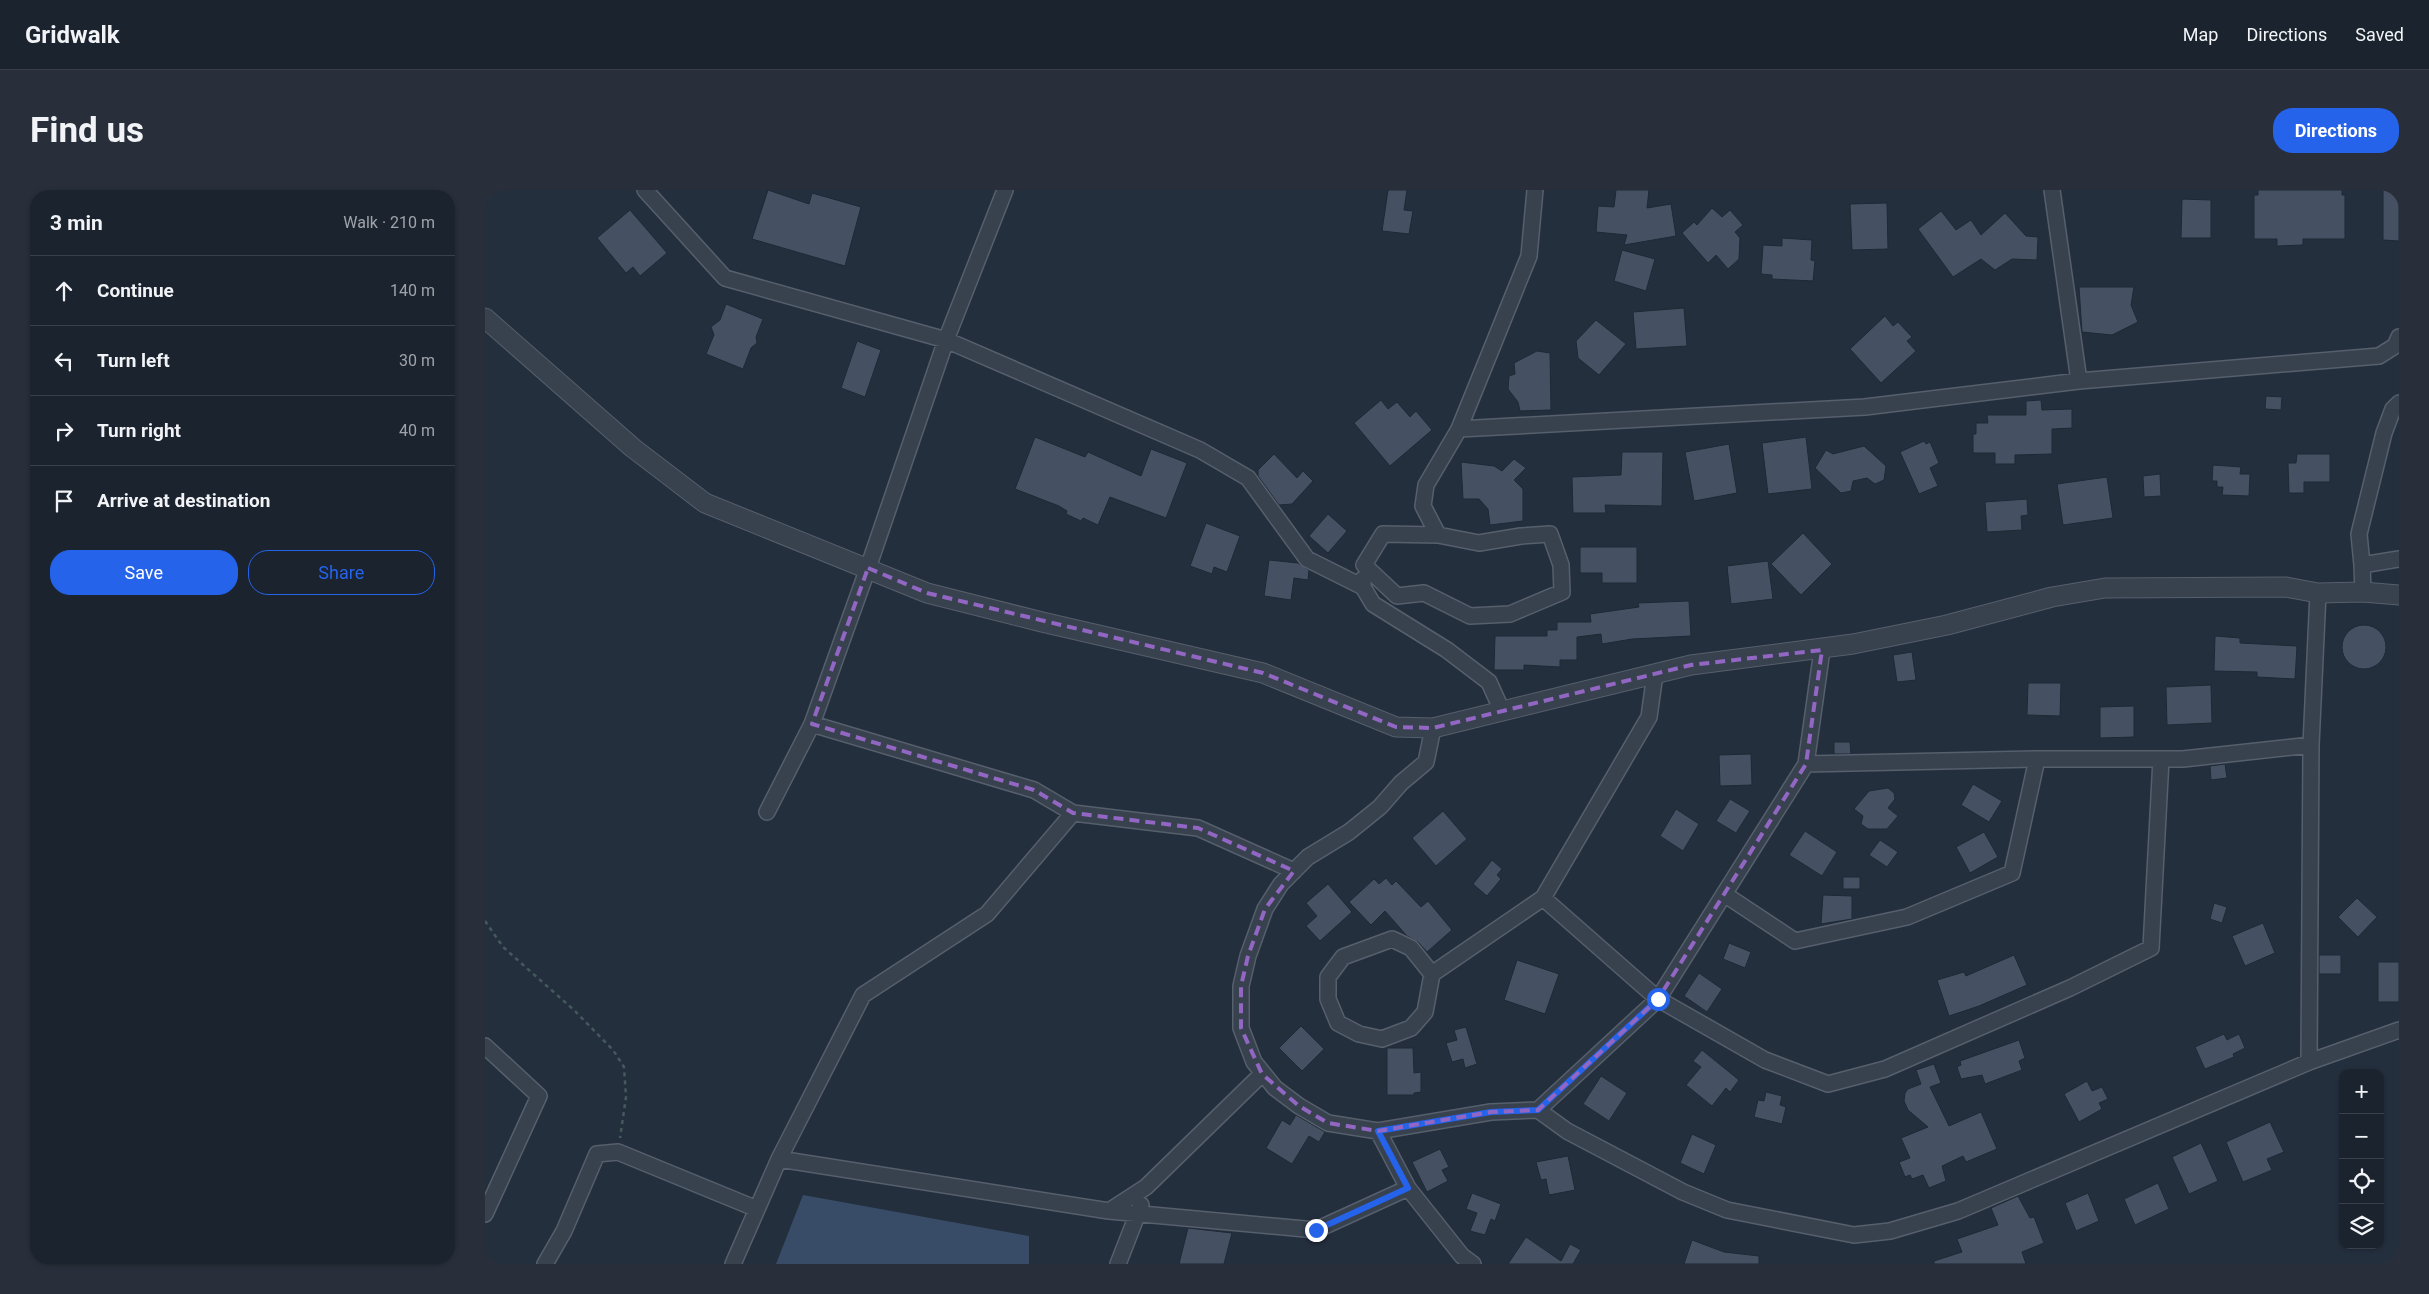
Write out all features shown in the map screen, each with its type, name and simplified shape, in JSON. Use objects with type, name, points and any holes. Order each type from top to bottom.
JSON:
[{"type":"street","points":[[645,190],[725,278],[946,340],[1200,450],[1248,478],[1307,559],[1363,587],[1373,604],[1447,650],[1489,682],[1501,711]]},
{"type":"street","points":[[767,812],[811,724],[868,568],[946,340],[1005,190]]},
{"type":"street","points":[[1437,535],[1423,506],[1426,485],[1459,429],[1529,256],[1535,190]]},
{"type":"street","points":[[2052,190],[2079,381]]},
{"type":"street","points":[[485,318],[633,448],[705,503],[927,593],[1263,673],[1396,728],[1433,728],[1691,665],[1822,650],[1947,625],[2052,597],[2105,588],[2286,587],[2318,593],[2363,592],[2399,595]]},
{"type":"street","points":[[1459,429],[1865,407],[2079,381],[2379,356],[2395,346],[2399,337]]},
{"type":"street","points":[[2363,592],[2359,534],[2384,433],[2393,409],[2399,403]]},
{"type":"street","points":[[1363,587],[1364,565],[1383,534],[1437,535],[1479,543],[1521,536],[1550,534],[1561,565],[1562,592],[1510,614],[1470,616],[1424,593],[1397,596],[1364,565]]},
{"type":"street","points":[[2361,565],[2399,560]]},
{"type":"street","points":[[2309,1062],[2311,745],[2318,593]]},
{"type":"street","points":[[1538,1110],[1658,999],[1806,764],[1822,650]]},
{"type":"street","points":[[1432,974],[1411,948],[1392,939],[1343,957],[1328,977],[1328,998],[1338,1023],[1359,1034],[1382,1039],[1411,1028],[1425,1012],[1432,974],[1543,898],[1649,717],[1655,674]]},
{"type":"street","points":[[811,724],[1034,790],[1073,813],[1198,828],[1294,871]]},
{"type":"street","points":[[1433,728],[1426,762],[1401,783],[1380,808],[1349,832],[1308,857],[1281,884],[1265,909],[1248,956],[1241,986],[1241,1028],[1254,1062],[1275,1088],[1299,1106],[1328,1123],[1378,1131],[1491,1112],[1538,1110],[1567,1131],[1683,1192],[1727,1210],[1855,1235],[1890,1231],[1958,1211],[2309,1062],[2399,1030]]},
{"type":"street","points":[[1806,764],[2037,759],[2183,759],[2311,745]]},
{"type":"street","points":[[1724,894],[1795,941],[1907,917],[2012,873],[2037,759]]},
{"type":"street","points":[[1543,898],[1658,999],[1765,1060],[1828,1084],[1885,1069],[2070,988],[2151,948],[2161,759]]},
{"type":"street","points":[[733,1264],[779,1159],[863,995],[987,914],[1073,813]]},
{"type":"street","points":[[485,1046],[539,1096],[485,1214]]},
{"type":"street","points":[[1109,1211],[1146,1187],[1262,1074]]},
{"type":"street","points":[[1378,1131],[1408,1188],[1462,1256],[1473,1264]]},
{"type":"street","points":[[545,1264],[564,1231],[597,1154],[618,1152],[757,1209]]},
{"type":"street","points":[[779,1159],[1109,1211],[1316,1230],[1408,1188]]},
{"type":"street","points":[[1118,1264],[1139,1214],[1146,1187]]},
{"type":"path","points":[[485,921],[503,947],[575,1011],[613,1050],[624,1067],[626,1097],[618,1152]]},
{"type":"highlighted area","points":[[868,568],[927,593],[1263,673],[1396,727],[1433,728],[1691,665],[1822,650],[1806,764],[1658,999],[1538,1110],[1491,1112],[1378,1131],[1328,1123],[1299,1106],[1262,1074],[1241,1028],[1241,986],[1248,956],[1265,909],[1294,871],[1198,828],[1073,813],[1034,790],[812,724]]},
{"type":"water","points":[[803,1195],[1029,1236],[1029,1264],[776,1264]]},
{"type":"building","points":[[768,190],[809,204],[812,193],[861,207],[845,266],[752,239]]},
{"type":"building","points":[[1388,190],[1407,190],[1404,210],[1413,211],[1409,234],[1382,231]]},
{"type":"building","points":[[1616,190],[1649,190],[1647,208],[1671,204],[1676,236],[1624,245],[1627,235],[1596,232],[1598,206],[1614,207]]},
{"type":"building","points":[[2258,190],[2342,190],[2342,195],[2345,195],[2345,239],[2303,239],[2303,245],[2277,246],[2277,239],[2254,239],[2254,195],[2258,195]]},
{"type":"building","points":[[2383,190],[2399,190],[2399,241],[2383,240]]},
{"type":"building","points":[[2182,199],[2211,200],[2211,238],[2181,238]]},
{"type":"building","points":[[1887,203],[1888,249],[1852,250],[1850,204]]},
{"type":"building","points":[[1712,208],[1722,217],[1730,210],[1743,225],[1735,232],[1740,238],[1739,259],[1728,269],[1716,255],[1708,263],[1682,233],[1694,222],[1697,225]]},
{"type":"building","points":[[630,210],[667,253],[640,276],[633,267],[626,273],[597,238]]},
{"type":"building","points":[[1941,211],[1956,230],[1971,220],[1981,235],[2005,213],[2026,236],[2038,237],[2037,260],[2012,259],[1995,270],[1981,259],[1953,277],[1918,229]]},
{"type":"building","points":[[1782,238],[1812,240],[1811,260],[1815,261],[1813,281],[1772,279],[1772,275],[1761,274],[1763,245],[1782,246]]},
{"type":"building","points":[[1622,250],[1655,259],[1646,291],[1614,281]]},
{"type":"building","points":[[2079,287],[2134,287],[2131,305],[2138,322],[2112,335],[2082,332]]},
{"type":"building","points":[[726,304],[763,319],[756,337],[757,343],[751,348],[743,369],[706,354],[714,335],[711,327],[720,320]]},
{"type":"building","points":[[1684,308],[1687,346],[1636,349],[1633,312]]},
{"type":"building","points":[[1885,316],[1893,326],[1898,322],[1912,337],[1907,341],[1916,351],[1881,383],[1850,349]]},
{"type":"building","points":[[1596,320],[1626,344],[1599,375],[1578,358],[1576,341]]},
{"type":"building","points":[[857,341],[881,350],[865,397],[841,388]]},
{"type":"building","points":[[1537,351],[1550,353],[1551,410],[1520,411],[1518,402],[1508,389],[1509,376],[1515,374],[1514,363]]},
{"type":"building","points":[[2266,396],[2282,397],[2281,410],[2265,409]]},
{"type":"building","points":[[1381,400],[1388,409],[1397,402],[1410,417],[1416,411],[1432,430],[1390,466],[1354,423]]},
{"type":"building","points":[[2041,400],[2042,410],[2072,409],[2072,428],[2052,429],[2052,454],[2015,455],[2015,464],[1995,464],[1995,453],[1973,453],[1973,434],[1976,434],[1976,423],[1988,423],[1987,415],[2026,415],[2026,401]]},
{"type":"building","points":[[1035,437],[1085,457],[1088,452],[1141,476],[1151,449],[1187,463],[1166,518],[1110,497],[1098,525],[1083,518],[1081,521],[1066,514],[1067,511],[1059,506],[1015,489]]},
{"type":"building","points":[[1806,437],[1812,489],[1768,494],[1762,443]]},
{"type":"building","points":[[1924,441],[1926,444],[1930,442],[1939,463],[1930,468],[1938,486],[1919,494],[1900,452]]},
{"type":"building","points":[[1729,444],[1737,493],[1694,501],[1685,452]]},
{"type":"building","points":[[1864,446],[1886,466],[1884,480],[1875,484],[1867,478],[1853,481],[1851,491],[1841,493],[1815,468],[1826,450],[1833,454]]},
{"type":"building","points":[[1622,452],[1663,452],[1662,506],[1605,505],[1606,513],[1573,513],[1572,477],[1621,475]]},
{"type":"building","points":[[1274,454],[1297,478],[1303,471],[1313,481],[1292,504],[1279,505],[1258,476],[1258,470]]},
{"type":"building","points":[[2297,454],[2330,454],[2330,482],[2304,482],[2304,493],[2289,493],[2288,463],[2296,463]]},
{"type":"building","points":[[1514,459],[1526,468],[1514,480],[1523,489],[1523,521],[1490,525],[1488,509],[1479,499],[1463,499],[1461,462],[1494,466],[1502,471]]},
{"type":"building","points":[[2213,465],[2241,467],[2240,474],[2250,474],[2249,496],[2222,495],[2223,487],[2217,487],[2217,481],[2212,481]]},
{"type":"building","points":[[2160,474],[2161,496],[2144,497],[2143,476]]},
{"type":"building","points":[[2107,477],[2113,518],[2063,525],[2057,484]]},
{"type":"building","points":[[2027,499],[2028,515],[2021,516],[2022,530],[1987,532],[1985,502]]},
{"type":"building","points":[[1328,514],[1347,531],[1328,553],[1309,536]]},
{"type":"building","points":[[1206,523],[1240,536],[1227,572],[1214,567],[1212,574],[1190,566]]},
{"type":"building","points":[[1803,533],[1832,564],[1801,595],[1771,564]]},
{"type":"building","points":[[1580,547],[1637,547],[1637,583],[1602,583],[1602,573],[1580,573]]},
{"type":"building","points":[[1269,560],[1298,563],[1309,570],[1308,580],[1294,578],[1291,600],[1264,596]]},
{"type":"building","points":[[1768,561],[1773,599],[1731,604],[1727,566]]},
{"type":"building","points":[[1689,601],[1691,636],[1632,639],[1602,644],[1601,634],[1577,637],[1577,660],[1560,660],[1560,667],[1524,665],[1524,670],[1494,670],[1495,636],[1547,636],[1547,630],[1557,630],[1557,622],[1591,622],[1590,614],[1639,607],[1638,603]]},
{"type":"building","points":[[2368,625],[2380,631],[2385,638],[2385,656],[2380,663],[2373,668],[2360,669],[2352,666],[2345,659],[2342,643],[2345,635],[2352,628]]},
{"type":"building","points":[[2215,636],[2240,638],[2240,643],[2297,646],[2295,679],[2257,677],[2257,672],[2214,671]]},
{"type":"building","points":[[1912,652],[1916,680],[1897,682],[1893,655]]},
{"type":"building","points":[[2028,683],[2061,683],[2060,716],[2027,715]]},
{"type":"building","points":[[2211,685],[2212,723],[2167,725],[2166,687]]},
{"type":"building","points":[[2134,706],[2134,737],[2100,738],[2100,707]]},
{"type":"building","points":[[1834,742],[1850,742],[1851,754],[1834,754]]},
{"type":"building","points":[[1751,754],[1752,785],[1720,786],[1719,755]]},
{"type":"building","points":[[2225,764],[2227,778],[2211,780],[2210,766]]},
{"type":"building","points":[[1973,784],[2002,801],[1989,822],[1961,805]]},
{"type":"building","points":[[1888,788],[1894,793],[1895,799],[1888,808],[1898,816],[1887,829],[1868,829],[1861,824],[1863,816],[1854,809],[1869,791]]},
{"type":"building","points":[[1730,799],[1750,811],[1736,833],[1716,821]]},
{"type":"building","points":[[1676,809],[1699,824],[1683,851],[1660,836]]},
{"type":"building","points":[[1443,811],[1467,839],[1436,866],[1412,838]]},
{"type":"building","points":[[1805,831],[1837,852],[1822,876],[1789,855]]},
{"type":"building","points":[[1984,832],[1998,857],[1970,873],[1956,847]]},
{"type":"building","points":[[1880,840],[1898,852],[1887,867],[1869,855]]},
{"type":"building","points":[[1492,860],[1502,869],[1497,875],[1501,879],[1487,896],[1473,884]]},
{"type":"building","points":[[1843,877],[1860,877],[1860,889],[1843,889]]},
{"type":"building","points":[[1386,878],[1392,885],[1396,881],[1421,907],[1428,901],[1452,930],[1427,952],[1418,942],[1407,936],[1385,911],[1371,925],[1349,902],[1374,879],[1379,884]]},
{"type":"building","points":[[1328,884],[1352,912],[1320,941],[1306,926],[1317,916],[1306,903]]},
{"type":"building","points":[[1823,895],[1852,896],[1852,919],[1821,924]]},
{"type":"building","points":[[2357,898],[2377,917],[2358,937],[2338,917]]},
{"type":"building","points":[[2214,903],[2227,907],[2222,923],[2210,919]]},
{"type":"building","points":[[2263,923],[2275,953],[2245,966],[2232,936]]},
{"type":"building","points":[[1729,943],[1751,952],[1745,968],[1723,959]]},
{"type":"building","points":[[2014,955],[2027,985],[1979,1006],[1949,1016],[1937,980],[1964,972],[1966,976]]},
{"type":"building","points":[[2319,955],[2341,955],[2341,974],[2319,974]]},
{"type":"building","points":[[1517,960],[1559,974],[1545,1014],[1504,1000]]},
{"type":"building","points":[[2378,962],[2399,962],[2399,1002],[2378,1002]]},
{"type":"building","points":[[1699,973],[1722,989],[1707,1012],[1684,996]]},
{"type":"building","points":[[1301,1026],[1324,1049],[1302,1071],[1279,1048]]},
{"type":"building","points":[[1466,1027],[1477,1064],[1465,1068],[1463,1059],[1452,1062],[1446,1043],[1457,1040],[1454,1030]]},
{"type":"building","points":[[2224,1034],[2227,1040],[2239,1034],[2245,1048],[2233,1054],[2234,1057],[2205,1069],[2195,1047]]},
{"type":"building","points":[[2019,1040],[2025,1058],[2019,1061],[2022,1070],[1985,1084],[1982,1075],[1961,1079],[1957,1067],[1961,1065],[1960,1061]]},
{"type":"building","points":[[1387,1048],[1413,1048],[1414,1073],[1421,1072],[1421,1092],[1414,1093],[1414,1095],[1387,1095]]},
{"type":"building","points":[[1702,1050],[1739,1080],[1730,1092],[1726,1088],[1712,1106],[1686,1085],[1701,1067],[1693,1061]]},
{"type":"building","points":[[1934,1064],[1941,1083],[1930,1087],[1949,1126],[1981,1112],[1997,1149],[1966,1162],[1963,1156],[1942,1166],[1946,1181],[1929,1188],[1923,1175],[1912,1179],[1910,1175],[1905,1177],[1899,1162],[1910,1158],[1901,1138],[1928,1127],[1908,1110],[1904,1101],[1905,1093],[1908,1089],[1921,1084],[1916,1070]]},
{"type":"building","points":[[1601,1076],[1627,1093],[1609,1121],[1583,1104]]},
{"type":"building","points":[[2087,1081],[2092,1091],[2102,1087],[2108,1099],[2099,1103],[2102,1109],[2079,1122],[2064,1094]]},
{"type":"building","points":[[1766,1092],[1782,1096],[1780,1105],[1786,1107],[1782,1124],[1754,1117],[1758,1100],[1764,1101]]},
{"type":"building","points":[[1296,1115],[1325,1132],[1319,1142],[1309,1136],[1292,1164],[1266,1148],[1282,1120],[1290,1125]]},
{"type":"building","points":[[2270,1122],[2284,1152],[2267,1159],[2272,1170],[2243,1182],[2226,1142]]},
{"type":"building","points":[[1692,1134],[1716,1145],[1704,1174],[1680,1163]]},
{"type":"building","points":[[2201,1143],[2218,1181],[2189,1194],[2172,1157]]},
{"type":"building","points":[[1440,1149],[1449,1167],[1442,1170],[1448,1181],[1427,1192],[1412,1162]]},
{"type":"building","points":[[1568,1156],[1575,1190],[1549,1195],[1546,1179],[1541,1180],[1536,1162]]},
{"type":"building","points":[[2158,1183],[2169,1209],[2135,1225],[2124,1199]]},
{"type":"building","points":[[1472,1193],[1501,1204],[1495,1221],[1491,1219],[1485,1235],[1470,1231],[1477,1213],[1466,1209]]},
{"type":"building","points":[[2088,1193],[2099,1221],[2076,1231],[2065,1203]]},
{"type":"building","points":[[2018,1196],[2030,1218],[2034,1217],[2044,1243],[2022,1252],[2026,1264],[1934,1264],[1934,1261],[1962,1252],[1957,1239],[1998,1225],[1991,1208]]},
{"type":"building","points":[[1188,1228],[1232,1233],[1224,1264],[1179,1264]]},
{"type":"building","points":[[1526,1237],[1561,1261],[1570,1244],[1581,1250],[1573,1264],[1508,1264]]},
{"type":"building","points":[[1692,1240],[1724,1252],[1759,1256],[1759,1264],[1684,1264]]},
{"type":"route","points":[[1316,1230],[1408,1188],[1378,1131],[1491,1112],[1538,1110],[1658,999]]}]
